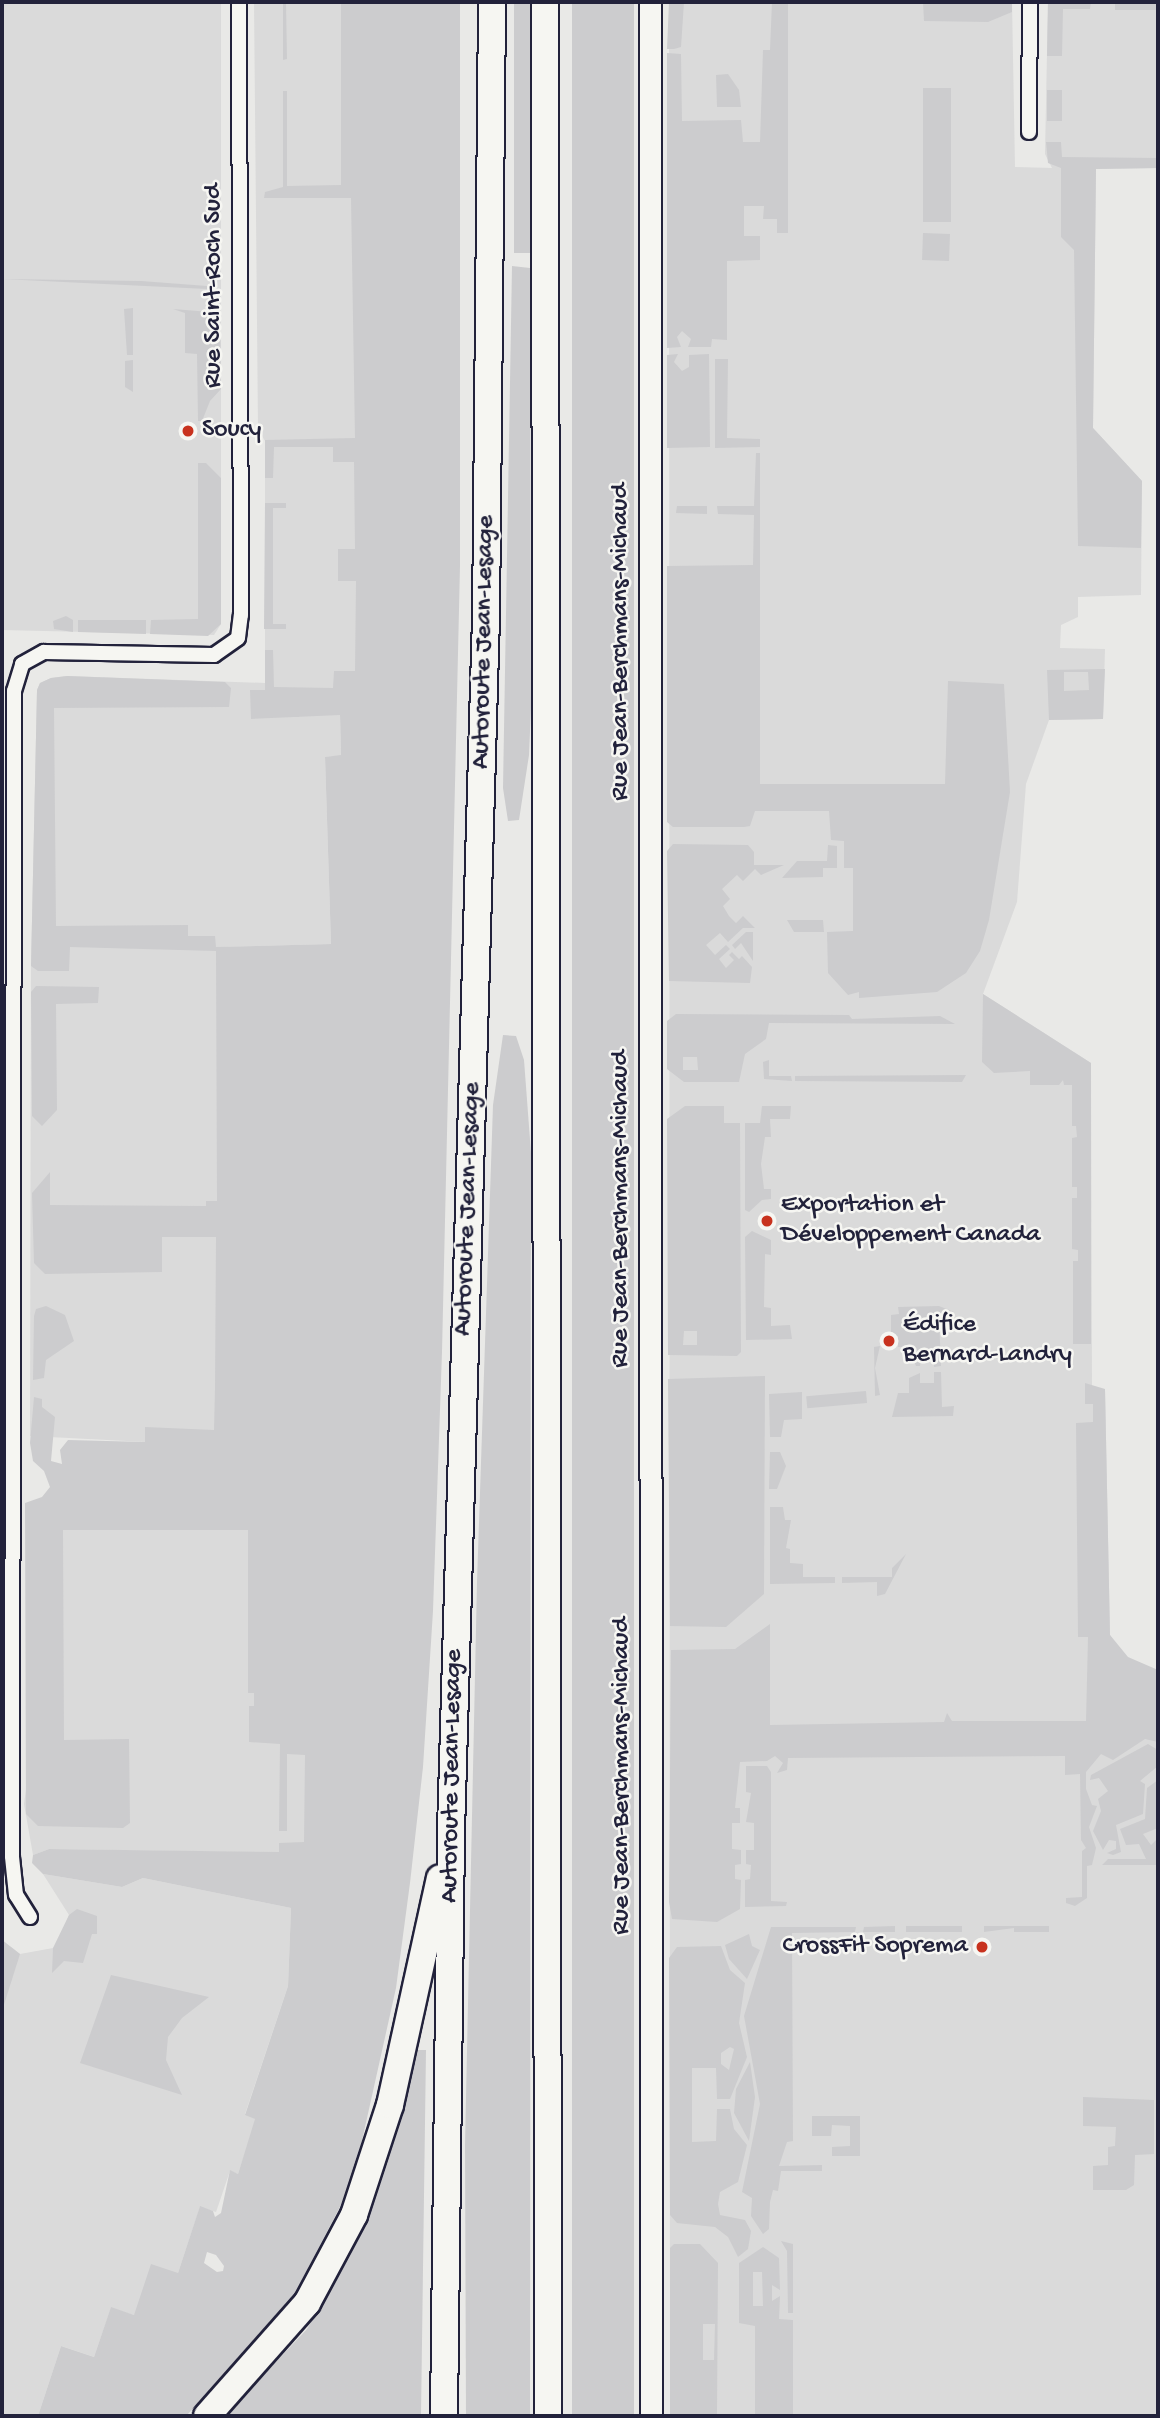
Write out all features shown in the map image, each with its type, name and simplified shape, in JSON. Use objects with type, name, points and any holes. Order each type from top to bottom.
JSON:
[{"type":"highway","name":"Autoroute Jean-Lesage","points":[[444,2416],[451,1832],[486,606],[492,2]]},
{"type":"highway","points":[[545,2],[548,2416]]},
{"type":"highway","points":[[207,2416],[300,2312],[334,2259],[354,2215],[390,2105],[451,1832]]},
{"type":"street","name":"Rue Saint-Roch Sud","points":[[6,1495],[16,676],[25,660],[44,652],[214,655],[237,638],[241,615],[239,2]]},
{"type":"street","name":"Rue Jean-Berchmans-Michaud","points":[[650,2],[651,2416]]},
{"type":"street","points":[[1029,132],[1030,2]]},
{"type":"street","points":[[6,1495],[13,1882],[19,1902],[30,1917]]},
{"type":"shaded area","points":[[2,2],[221,2],[221,624],[214,635],[2,630]]},
{"type":"shaded area","points":[[254,2],[349,2],[363,692],[340,715],[341,756],[325,757],[331,944],[221,947],[217,989],[217,1237],[254,1439],[145,1435],[146,1442],[30,1436],[31,966],[37,690],[40,683],[67,676],[265,683],[265,441],[258,429]]},
{"type":"shaded area","points":[[283,2],[286,2],[287,59],[283,60]]},
{"type":"shaded area","points":[[341,2],[460,2],[460,566],[442,1352],[433,1611],[423,1767],[396,1988],[359,2154],[342,2203],[295,2293],[267,2332],[186,2416],[38,2416],[61,2346],[94,2357],[111,2307],[134,2315],[151,2264],[178,2273],[200,2206],[213,2211],[215,2217],[221,2213],[230,2170],[238,2174],[255,2119],[245,2115],[288,1986],[291,1908],[143,1878],[122,1887],[43,1874],[32,1863],[33,1855],[49,1849],[279,1852],[279,1843],[304,1842],[305,1755],[287,1754],[287,1831],[279,1831],[280,1744],[249,1742],[249,1706],[254,1706],[254,1693],[248,1693],[248,1530],[63,1530],[64,1740],[129,1739],[130,1823],[123,1828],[38,1826],[26,1814],[25,1503],[42,1497],[50,1487],[44,1471],[33,1461],[30,1443],[34,1397],[42,1399],[42,1407],[55,1417],[51,1461],[62,1464],[60,1450],[68,1440],[145,1442],[145,1427],[214,1430],[215,1388],[216,1237],[162,1237],[162,1272],[45,1274],[34,1263],[32,1193],[50,1172],[50,1205],[206,1206],[206,1201],[217,1201],[216,951],[70,947],[69,971],[38,971],[31,966],[37,690],[40,683],[67,676],[225,682],[231,688],[229,707],[54,708],[56,926],[188,925],[188,936],[215,936],[216,947],[331,944],[325,757],[341,755],[340,715],[251,719],[250,690],[265,690],[265,650],[273,650],[274,687],[333,688],[334,671],[355,671],[356,581],[338,581],[338,549],[355,549],[354,462],[333,462],[333,447],[274,447],[273,478],[265,478],[265,440],[355,438],[351,198],[264,198],[265,192],[283,187],[283,91],[287,91],[287,186],[341,185]],"holes":[[[207,2252],[216,2255],[224,2266],[223,2271],[217,2272],[204,2263]]]},
{"type":"shaded area","points":[[514,2],[531,2],[531,253],[514,253]]},
{"type":"shaded area","points":[[572,2],[634,2],[634,2416],[572,2416]]},
{"type":"shaded area","points":[[669,2],[1012,2],[1015,167],[1052,168],[1045,154],[1048,2],[1158,2],[1158,168],[1096,169],[1093,428],[1142,481],[1141,595],[1078,597],[1078,617],[1061,625],[1060,648],[1105,649],[1103,719],[1049,720],[1026,784],[1017,902],[983,994],[1091,1063],[1092,1388],[1105,1389],[1110,1635],[1158,1719],[1158,2416],[670,2416]]},
{"type":"shaded area","points":[[669,2],[684,2],[681,47],[674,49],[667,49]]},
{"type":"shaded area","points":[[772,2],[788,2],[788,233],[777,233],[777,219],[763,219],[764,206],[744,206],[744,236],[760,236],[760,260],[727,261],[727,340],[712,339],[711,347],[688,347],[691,339],[682,331],[677,337],[681,347],[667,348],[667,53],[681,54],[682,121],[741,120],[743,142],[760,142],[763,50],[770,50]]},
{"type":"shaded area","points":[[923,2],[1012,2],[1012,12],[988,22],[924,21]]},
{"type":"shaded area","points":[[1048,2],[1091,2],[1090,9],[1063,9],[1062,56],[1047,56]]},
{"type":"shaded area","points":[[1115,2],[1158,2],[1158,10],[1115,10]]},
{"type":"shaded area","points":[[728,74],[739,90],[741,107],[717,107],[716,75]]},
{"type":"shaded area","points":[[923,88],[951,88],[951,222],[923,222]]},
{"type":"shaded area","points":[[1047,90],[1062,90],[1062,121],[1047,121]]},
{"type":"shaded area","points":[[1046,142],[1061,142],[1062,157],[1158,158],[1158,168],[1096,169],[1093,428],[1142,481],[1141,548],[1078,546],[1074,250],[1061,237],[1061,168],[1048,163]]},
{"type":"shaded area","points":[[923,233],[950,234],[949,261],[922,260]]},
{"type":"shaded area","points":[[512,266],[530,268],[531,708],[529,755],[519,820],[508,821],[503,788]]},
{"type":"shaded area","points":[[2,279],[141,281],[207,286],[207,289]]},
{"type":"shaded area","points":[[133,308],[133,355],[127,355],[124,309]]},
{"type":"shaded area","points":[[173,309],[210,312],[220,320],[221,389],[210,401],[202,421],[198,421],[197,354],[185,353],[185,313]]},
{"type":"shaded area","points":[[678,354],[674,362],[682,371],[689,367],[689,355],[709,354],[710,447],[667,448],[667,355]]},
{"type":"shaded area","points":[[715,359],[728,359],[727,438],[760,439],[760,447],[715,448]]},
{"type":"shaded area","points":[[133,360],[133,392],[125,387],[125,361]]},
{"type":"shaded area","points":[[756,453],[760,453],[760,784],[945,784],[948,681],[1004,684],[1010,792],[989,920],[980,951],[966,973],[937,992],[859,998],[859,992],[848,995],[828,973],[827,932],[853,931],[853,868],[844,868],[844,841],[831,840],[829,811],[755,811],[750,826],[744,827],[673,827],[667,822],[667,566],[753,565],[754,515],[718,514],[717,506],[754,506]]},
{"type":"shaded area","points":[[198,463],[206,463],[221,478],[221,624],[208,636],[150,634],[151,620],[198,619]]},
{"type":"shaded area","points":[[265,503],[286,503],[286,508],[273,508],[273,624],[286,624],[286,629],[264,629]]},
{"type":"shaded area","points":[[677,506],[707,506],[707,514],[676,513]]},
{"type":"shaded area","points":[[66,616],[73,620],[73,632],[54,629],[53,621]]},
{"type":"shaded area","points":[[78,620],[146,620],[146,634],[78,632]]},
{"type":"shaded area","points":[[1105,669],[1103,719],[1049,720],[1047,670]],"holes":[[[1064,672],[1088,672],[1089,690],[1064,691]]]},
{"type":"shaded area","points":[[673,844],[748,845],[754,852],[754,865],[784,865],[761,875],[755,869],[743,881],[737,875],[722,889],[730,899],[723,906],[729,916],[736,923],[743,916],[755,928],[743,928],[728,942],[720,933],[706,945],[715,955],[726,945],[730,949],[719,959],[726,968],[734,960],[729,955],[732,952],[739,959],[742,956],[752,967],[750,983],[669,981],[667,851]]},
{"type":"shaded area","points":[[828,845],[837,846],[837,868],[823,868],[823,877],[782,878],[797,861],[827,861]]},
{"type":"shaded area","points":[[787,920],[823,920],[824,932],[794,932]]},
{"type":"shaded area","points":[[746,932],[753,932],[753,961],[741,943],[735,949],[732,945]]},
{"type":"shaded area","points":[[36,986],[99,987],[98,1003],[56,1004],[57,1110],[42,1126],[32,1116],[31,992]]},
{"type":"shaded area","points":[[983,994],[1091,1063],[1091,1344],[1073,1344],[1073,1261],[1078,1261],[1078,1250],[1072,1249],[1072,1198],[1077,1198],[1077,1187],[1072,1187],[1072,1138],[1077,1137],[1076,1126],[1072,1126],[1072,1085],[1064,1085],[1063,1080],[1059,1085],[1030,1085],[1030,1071],[994,1073],[982,1062]]},
{"type":"shaded area","points":[[676,1014],[849,1015],[852,1019],[940,1016],[955,1024],[769,1023],[766,1039],[745,1054],[739,1082],[684,1082],[667,1069],[667,1021]],"holes":[[[683,1057],[697,1057],[698,1070],[683,1070]]]},
{"type":"shaded area","points":[[503,1035],[516,1036],[524,1060],[531,1153],[530,2416],[466,2416],[465,2145],[477,1582],[493,1105]]},
{"type":"shaded area","points":[[769,1060],[769,1076],[791,1076],[792,1081],[764,1079],[763,1062]]},
{"type":"shaded area","points":[[966,1075],[962,1082],[795,1081],[795,1076]]},
{"type":"shaded area","points":[[685,1106],[724,1106],[724,1123],[740,1123],[741,1352],[737,1356],[668,1355],[667,1119]],"holes":[[[684,1331],[697,1331],[697,1345],[683,1345]]]},
{"type":"shaded area","points":[[762,1106],[791,1106],[790,1119],[770,1119],[771,1137],[765,1137],[761,1164],[764,1189],[771,1189],[771,1199],[762,1200],[749,1212],[745,1210],[745,1123],[760,1123]]},
{"type":"shaded area","points":[[752,1231],[771,1240],[771,1255],[765,1254],[764,1307],[771,1308],[771,1326],[790,1325],[792,1339],[746,1340],[745,1237]]},
{"type":"shaded area","points":[[46,1306],[65,1315],[74,1341],[46,1360],[44,1378],[33,1380],[34,1316],[36,1309]]},
{"type":"shaded area","points":[[939,1306],[954,1312],[939,1317],[941,1366],[934,1367],[933,1357],[921,1357],[920,1366],[916,1366],[909,1347],[898,1347],[898,1336],[891,1336],[891,1315],[899,1314],[898,1307]]},
{"type":"shaded area","points":[[880,1346],[875,1368],[880,1395],[875,1396],[874,1347]]},
{"type":"shaded area","points":[[934,1372],[941,1372],[942,1407],[954,1406],[953,1416],[892,1417],[898,1393],[909,1393],[909,1378],[920,1373],[920,1383],[934,1383]]},
{"type":"shaded area","points":[[765,1376],[764,1594],[726,1627],[670,1626],[668,1379]]},
{"type":"shaded area","points":[[1085,1383],[1105,1389],[1110,1635],[1128,1657],[1158,1670],[1158,1742],[1145,1739],[1113,1760],[1101,1754],[1086,1772],[1086,1789],[1092,1805],[1097,1806],[1089,1827],[1096,1848],[1092,1865],[1087,1866],[1087,1898],[1075,1906],[1066,1903],[1066,1898],[1082,1897],[1082,1851],[1086,1848],[1081,1840],[1080,1774],[1065,1775],[1065,1756],[788,1758],[787,1770],[777,1773],[783,1763],[775,1756],[767,1761],[740,1762],[735,1808],[740,1808],[740,1823],[732,1823],[732,1849],[741,1850],[741,1864],[735,1865],[735,1879],[741,1880],[740,1909],[717,1922],[672,1919],[669,1902],[671,1650],[735,1649],[770,1624],[770,1725],[944,1722],[947,1713],[952,1721],[1086,1721],[1088,1637],[1078,1637],[1076,1423],[1093,1422],[1093,1404],[1085,1404]]},
{"type":"shaded area","points":[[866,1391],[867,1403],[807,1408],[806,1396]]},
{"type":"shaded area","points":[[802,1392],[802,1419],[784,1420],[781,1437],[770,1437],[769,1394]]},
{"type":"shaded area","points":[[770,1452],[780,1452],[786,1466],[777,1489],[769,1489]]},
{"type":"shaded area","points":[[770,1507],[783,1507],[785,1520],[791,1520],[786,1548],[790,1549],[790,1563],[803,1564],[803,1577],[835,1577],[835,1583],[770,1584]]},
{"type":"shaded area","points":[[62,1530],[248,1530],[248,1692],[254,1693],[280,1744],[310,1751],[307,1853],[49,1849],[33,1855],[24,1804]]},
{"type":"shaded area","points":[[906,1554],[885,1594],[877,1596],[877,1582],[842,1583],[842,1577],[892,1577],[892,1568]]},
{"type":"shaded area","points":[[1148,1744],[1158,1750],[1158,1766],[1140,1781],[1145,1784],[1143,1814],[1116,1825],[1121,1852],[1113,1855],[1107,1853],[1116,1849],[1116,1841],[1109,1840],[1103,1850],[1093,1831],[1101,1811],[1098,1799],[1108,1791],[1099,1778],[1090,1780],[1091,1775]]},
{"type":"shaded area","points":[[746,1766],[767,1766],[771,1772],[771,1901],[787,1902],[786,1906],[745,1907],[745,1880],[750,1879],[751,1865],[746,1864],[746,1850],[754,1850],[754,1823],[746,1822],[751,1793],[746,1792]]},
{"type":"shaded area","points":[[1158,1780],[1158,1828],[1143,1834],[1151,1845],[1158,1838],[1158,1865],[1102,1865],[1108,1859],[1146,1859],[1139,1844],[1126,1845],[1120,1829],[1145,1819],[1147,1788]]},
{"type":"shaded area","points":[[43,1874],[122,1887],[143,1878],[291,1908],[288,1986],[245,2114],[256,2119],[238,2174],[230,2171],[216,2212],[200,2207],[178,2273],[134,2315],[111,2308],[94,2357],[61,2346],[38,2416],[2,2416],[2,1940],[20,1954],[53,1948],[58,1943],[69,1915]]},
{"type":"shaded area","points":[[77,1909],[97,1916],[97,1934],[92,1934],[83,1963],[64,1961],[52,1973],[53,1948],[69,1915]]},
{"type":"shaded area","points":[[895,1926],[895,1932],[863,1932],[864,1927]]},
{"type":"shaded area","points":[[906,1926],[962,1926],[962,1932],[906,1932]]},
{"type":"shaded area","points":[[984,1926],[1049,1926],[1049,1932],[1014,1932],[1014,1928],[984,1932]]},
{"type":"shaded area","points":[[771,1927],[856,1927],[855,1932],[792,1933],[793,2141],[787,2142],[779,2166],[822,2165],[822,2171],[781,2171],[778,2191],[773,2190],[770,2202],[769,2229],[763,2234],[751,2216],[752,2198],[742,2192],[760,2104],[744,2016]]},
{"type":"shaded area","points":[[749,1934],[752,1946],[760,1950],[747,1979],[729,1959],[725,1945]]},
{"type":"shaded area","points":[[2,1940],[20,1954],[2,2011]]},
{"type":"shaded area","points":[[721,1946],[730,1970],[745,1983],[739,2023],[747,2057],[730,2099],[717,2099],[716,2068],[692,2068],[692,2142],[716,2141],[717,2109],[730,2109],[734,2129],[747,2145],[738,2182],[720,2192],[718,2204],[720,2215],[745,2220],[751,2231],[748,2249],[738,2257],[728,2237],[715,2227],[677,2223],[670,2215],[669,1958],[677,1947]],"holes":[[[730,2047],[734,2049],[729,2070],[721,2064],[721,2053]]]},
{"type":"shaded area","points":[[111,1975],[209,1997],[182,2018],[168,2037],[166,2060],[182,2095],[80,2063]]},
{"type":"shaded area","points":[[410,2050],[426,2050],[421,2416],[225,2416],[307,2329],[351,2254],[381,2182]]},
{"type":"shaded area","points":[[750,2062],[755,2097],[749,2141],[734,2113],[736,2089]]},
{"type":"shaded area","points":[[1083,2097],[1154,2100],[1154,2154],[1135,2155],[1134,2185],[1126,2190],[1093,2190],[1093,2166],[1108,2165],[1108,2147],[1115,2146],[1116,2127],[1083,2126]]},
{"type":"shaded area","points":[[812,2116],[860,2116],[860,2156],[832,2156],[832,2147],[850,2146],[850,2126],[832,2125],[831,2136],[812,2136]]},
{"type":"shaded area","points":[[781,2241],[793,2244],[793,2313],[788,2313],[787,2251]]},
{"type":"shaded area","points":[[674,2244],[700,2244],[718,2263],[717,2416],[670,2416],[670,2248]],"holes":[[[703,2324],[715,2324],[714,2360],[703,2360]]]},
{"type":"shaded area","points":[[763,2247],[779,2258],[780,2290],[772,2285],[772,2301],[780,2296],[779,2319],[793,2320],[793,2416],[755,2416],[755,2326],[739,2323],[739,2263]],"holes":[[[753,2272],[762,2272],[763,2306],[753,2306]]]},
{"type":"place","name":"Soucy","points":[[188,431]]},
{"type":"place","name":"Exportation et Développement Canada","points":[[767,1221]]},
{"type":"place","name":"Édifice Bernard-Landry","points":[[889,1341]]},
{"type":"place","name":"CrossFit Soprema","points":[[982,1947]]}]
